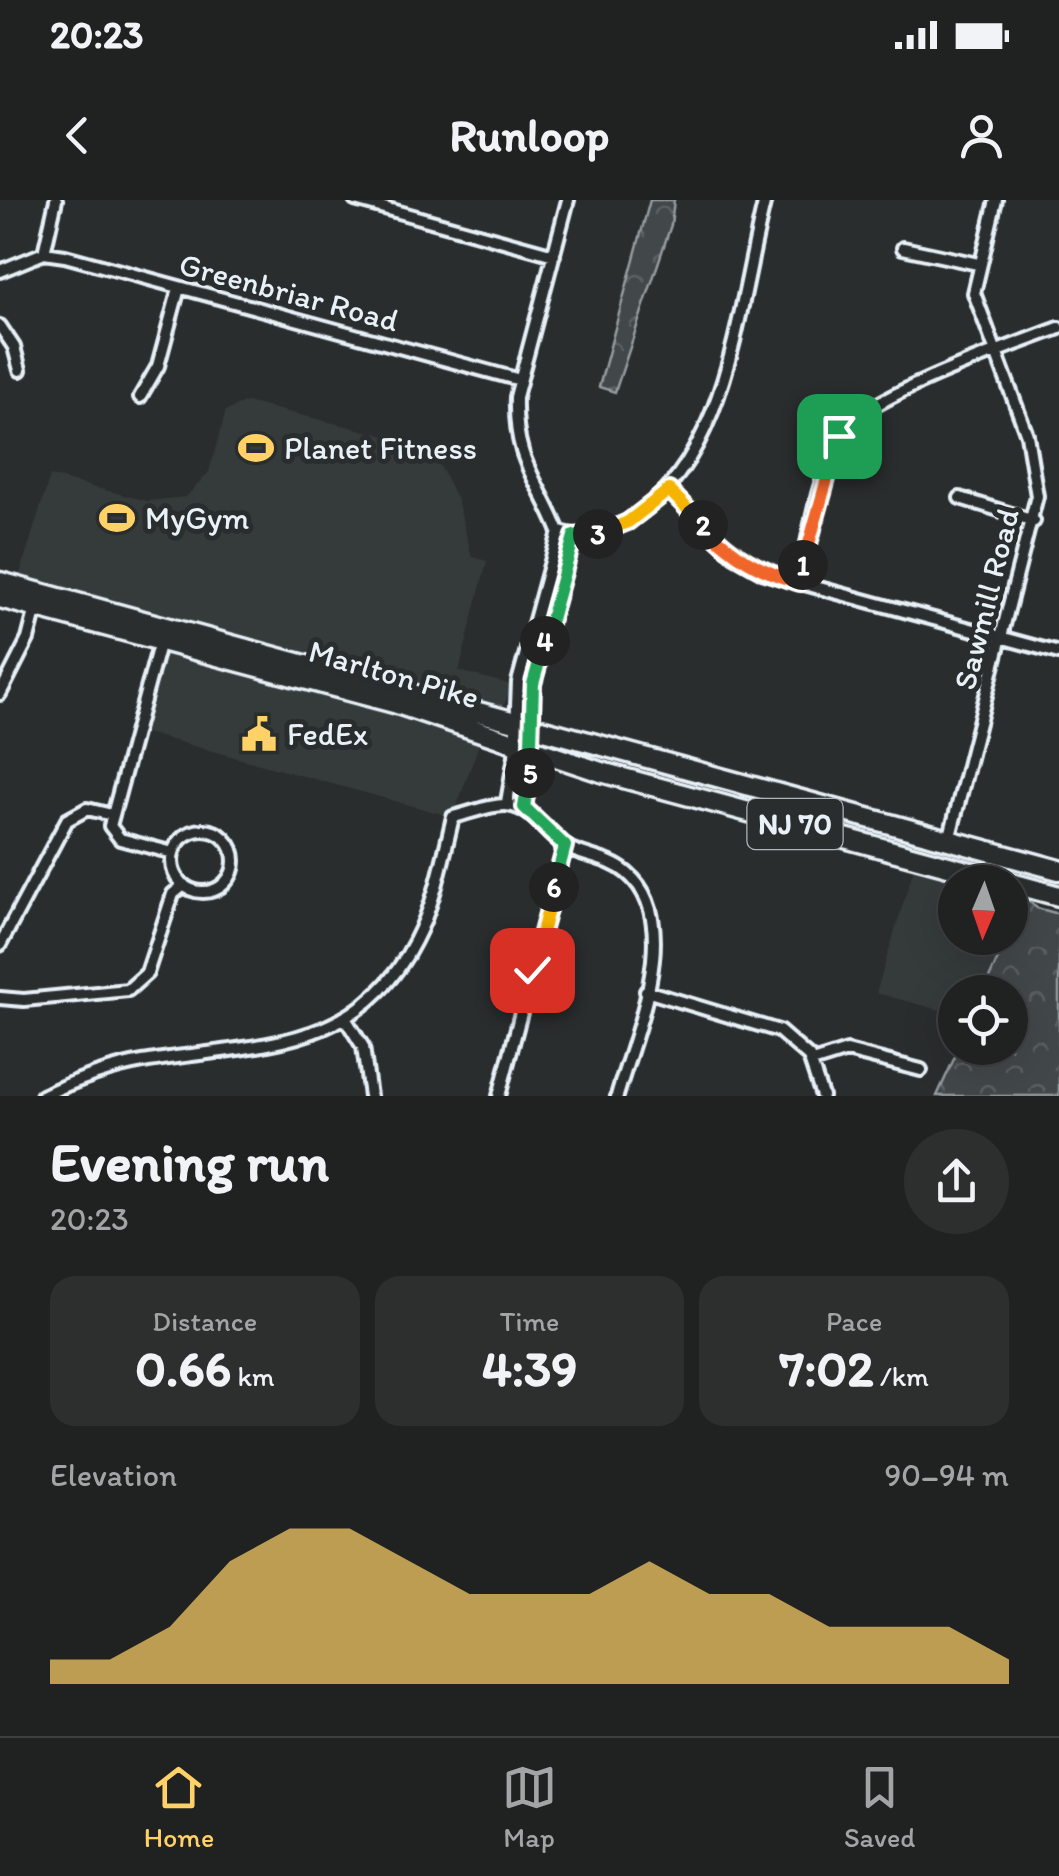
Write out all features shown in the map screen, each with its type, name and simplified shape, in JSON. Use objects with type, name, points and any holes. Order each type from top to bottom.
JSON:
[{"type":"highway","name":"Marlton Pike","points":[[4,589],[523,735],[1059,896]]},
{"type":"highway","name":"Marlton Pike","points":[[4,589],[36,608],[418,710],[1059,870]]},
{"type":"street","points":[[0,271],[44,253],[56,200]]},
{"type":"street","points":[[355,200],[554,255]]},
{"type":"street","points":[[515,804],[523,735],[566,534],[519,451],[515,426],[520,380],[568,200]]},
{"type":"street","points":[[566,534],[592,536],[628,522],[669,490],[690,463],[721,387],[764,200]]},
{"type":"street","name":"Sawmill Road","points":[[950,840],[1038,496],[1034,460],[976,306],[978,264],[996,200]]},
{"type":"street","points":[[904,248],[978,264]]},
{"type":"street","name":"Greenbriar Road","points":[[44,253],[520,380]]},
{"type":"street","points":[[140,397],[158,366],[179,288]]},
{"type":"street","points":[[0,326],[14,347],[20,370]]},
{"type":"street","points":[[800,583],[811,527],[846,426],[896,395],[1059,328]]},
{"type":"street","points":[[669,490],[734,556],[800,583],[1059,653]]},
{"type":"street","points":[[960,498],[1034,522]]},
{"type":"street","points":[[515,804],[523,735],[518,682],[566,534]]},
{"type":"street","points":[[0,694],[28,639],[36,608]]},
{"type":"street","points":[[160,641],[110,828],[116,837],[172,853]]},
{"type":"street","points":[[515,804],[565,846],[625,871],[648,898],[655,936],[646,991],[617,1096]]},
{"type":"street","points":[[42,1096],[98,1073],[143,1062],[296,1040],[345,1018],[390,980],[414,942],[432,898],[453,817],[515,804]]},
{"type":"street","points":[[0,944],[67,820],[87,809],[112,815]]},
{"type":"street","points":[[204,830],[219,835],[232,851],[232,871],[219,887],[199,892],[184,885],[174,871],[172,853],[186,835],[204,830]]},
{"type":"street","points":[[498,1096],[565,846]]},
{"type":"street","points":[[0,998],[24,1000],[128,990],[147,973],[173,894],[184,885]]},
{"type":"street","points":[[646,991],[778,1031],[812,1062],[822,1096]]},
{"type":"street","points":[[345,1018],[362,1047],[370,1096]]},
{"type":"street","points":[[812,1062],[847,1051],[921,1070]]},
{"type":"shaded area","points":[[246,402],[412,442],[437,460],[457,500],[472,557],[487,561],[459,671],[512,685],[503,708],[19,577],[50,476],[147,501],[186,497],[209,472],[226,411]]},
{"type":"shaded area","points":[[160,641],[484,730],[453,817],[135,730]]},
{"type":"shaded area","points":[[915,865],[938,871],[938,955],[1000,955],[991,975],[938,975],[938,1009],[876,993]]},
{"type":"green space","points":[[650,200],[674,200],[671,225],[615,392],[599,387]]},
{"type":"green space","points":[[1028,900],[1037,908],[1059,914],[1059,1096],[937,1096],[951,1065],[1028,1065],[1028,975],[991,975],[1000,955],[1028,955]]},
{"type":"place","name":"Planet Fitness","points":[[256,448]]},
{"type":"place","name":"MyGym","points":[[117,518]]},
{"type":"place","name":"FedEx","points":[[259,734]]},
{"type":"route","points":[[532,970],[565,846],[524,807],[532,761],[533,684],[574,536],[592,536],[628,522],[669,490],[734,556],[764,573],[800,583],[811,527],[839,436]]}]
